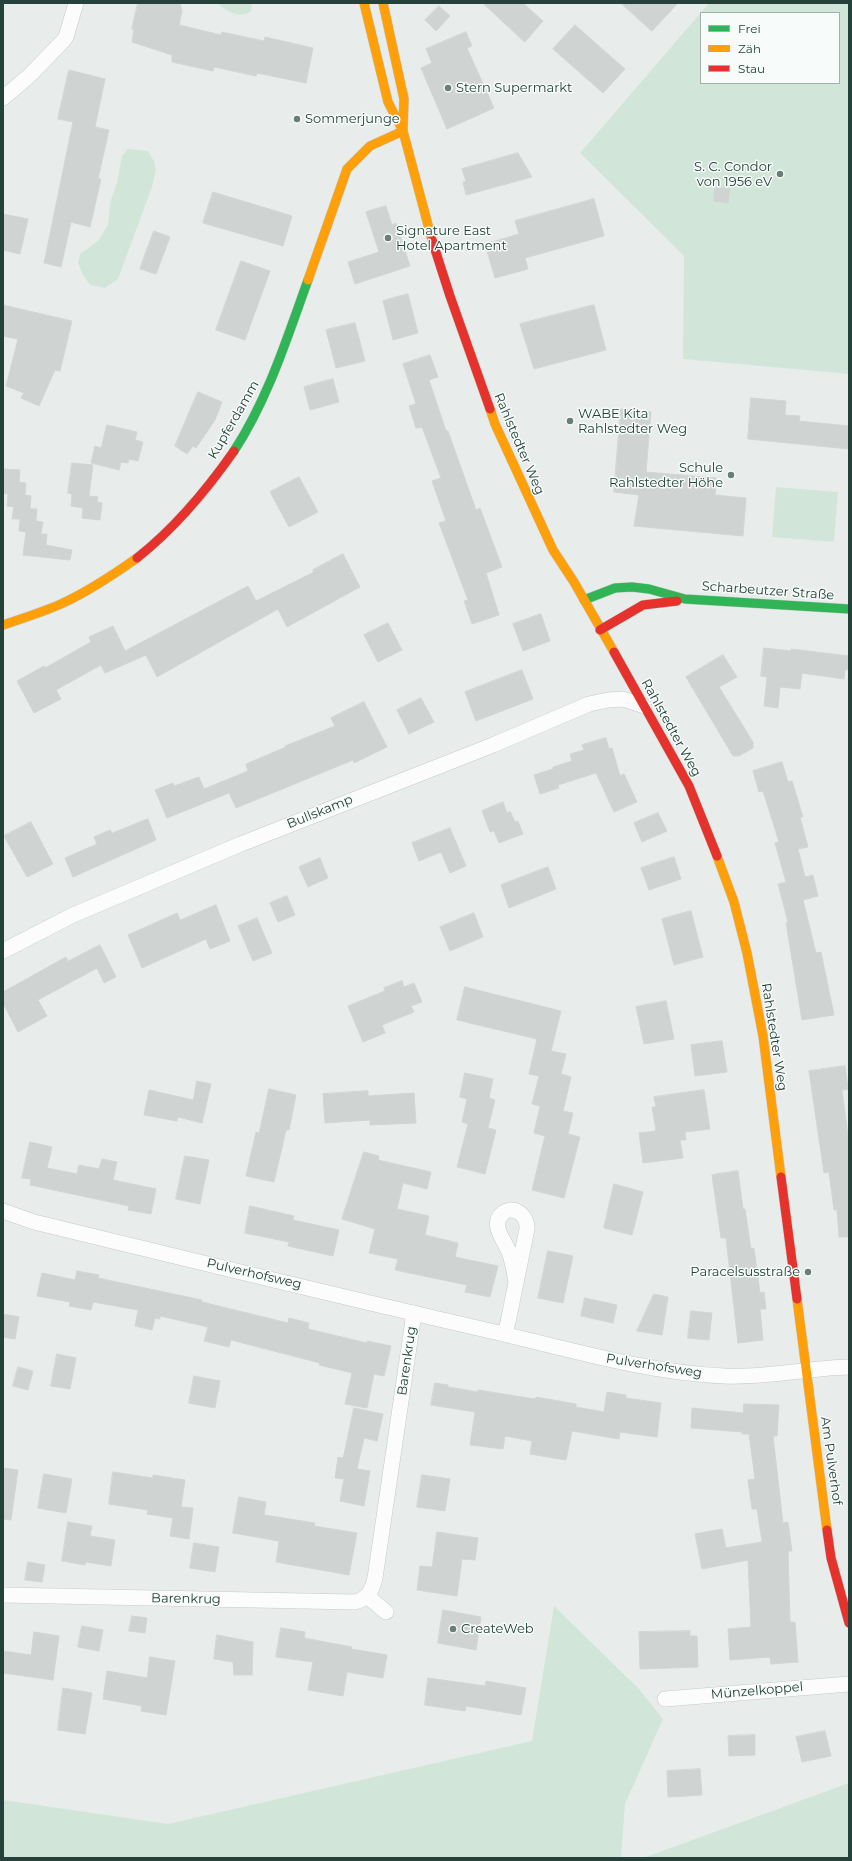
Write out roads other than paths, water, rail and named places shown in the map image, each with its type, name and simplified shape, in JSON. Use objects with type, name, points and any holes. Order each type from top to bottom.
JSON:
[{"type":"street","points":[[3,98],[29,76],[63,41],[66,37],[76,3]]},
{"type":"street","name":"Rahlstedter Weg","points":[[364,3],[388,102],[403,131],[421,201],[450,296],[495,424],[553,550],[584,600],[689,786],[734,902],[748,953],[763,1036],[806,1371]]},
{"type":"street","name":"Rahlstedter Weg","points":[[383,3],[404,99],[403,131]]},
{"type":"street","name":"Kupferdamm","points":[[3,625],[47,610],[103,582],[145,554],[167,534],[204,495],[237,446],[261,405],[274,374],[347,169],[370,146],[403,131]]},
{"type":"street","name":"Scharbeutzer Straße","points":[[584,600],[615,588],[632,587],[649,589],[685,599],[849,609]]},
{"type":"street","name":"Scharbeutzer Straße","points":[[600,630],[644,606],[685,599]]},
{"type":"street","name":"Bullskamp","points":[[3,951],[73,915],[160,878],[322,811],[493,745],[589,704],[623,699],[644,706]]},
{"type":"street","name":"Pulverhofsweg","points":[[3,1211],[34,1222],[599,1357],[690,1373],[725,1376],[754,1376],[806,1371]]},
{"type":"street","points":[[505,1334],[516,1282]]},
{"type":"street","name":"Barenkrug","points":[[3,1595],[354,1602],[367,1596],[373,1585],[377,1565],[414,1314]]},
{"type":"street","points":[[806,1371],[849,1367]]},
{"type":"street","name":"Am Pulverhof","points":[[806,1371],[831,1558],[849,1623]]},
{"type":"street","points":[[367,1596],[386,1612]]},
{"type":"street","name":"Münzelkoppel","points":[[665,1699],[849,1684]]},
{"type":"place","name":"Stern Supermarkt","points":[[448,88]]},
{"type":"place","name":"Sommerjunge","points":[[297,119]]},
{"type":"place","name":"S. C. Condor von 1956 eV","points":[[780,174]]},
{"type":"place","name":"Signature East Hotel Apartment","points":[[388,238]]},
{"type":"place","name":"WABE Kita Rahlstedter Weg","points":[[570,421]]},
{"type":"place","name":"Schule Rahlstedter Höhe","points":[[731,475]]},
{"type":"place","name":"Paracelsusstraße","points":[[808,1272]]},
{"type":"place","name":"CreateWeb","points":[[453,1629]]}]
